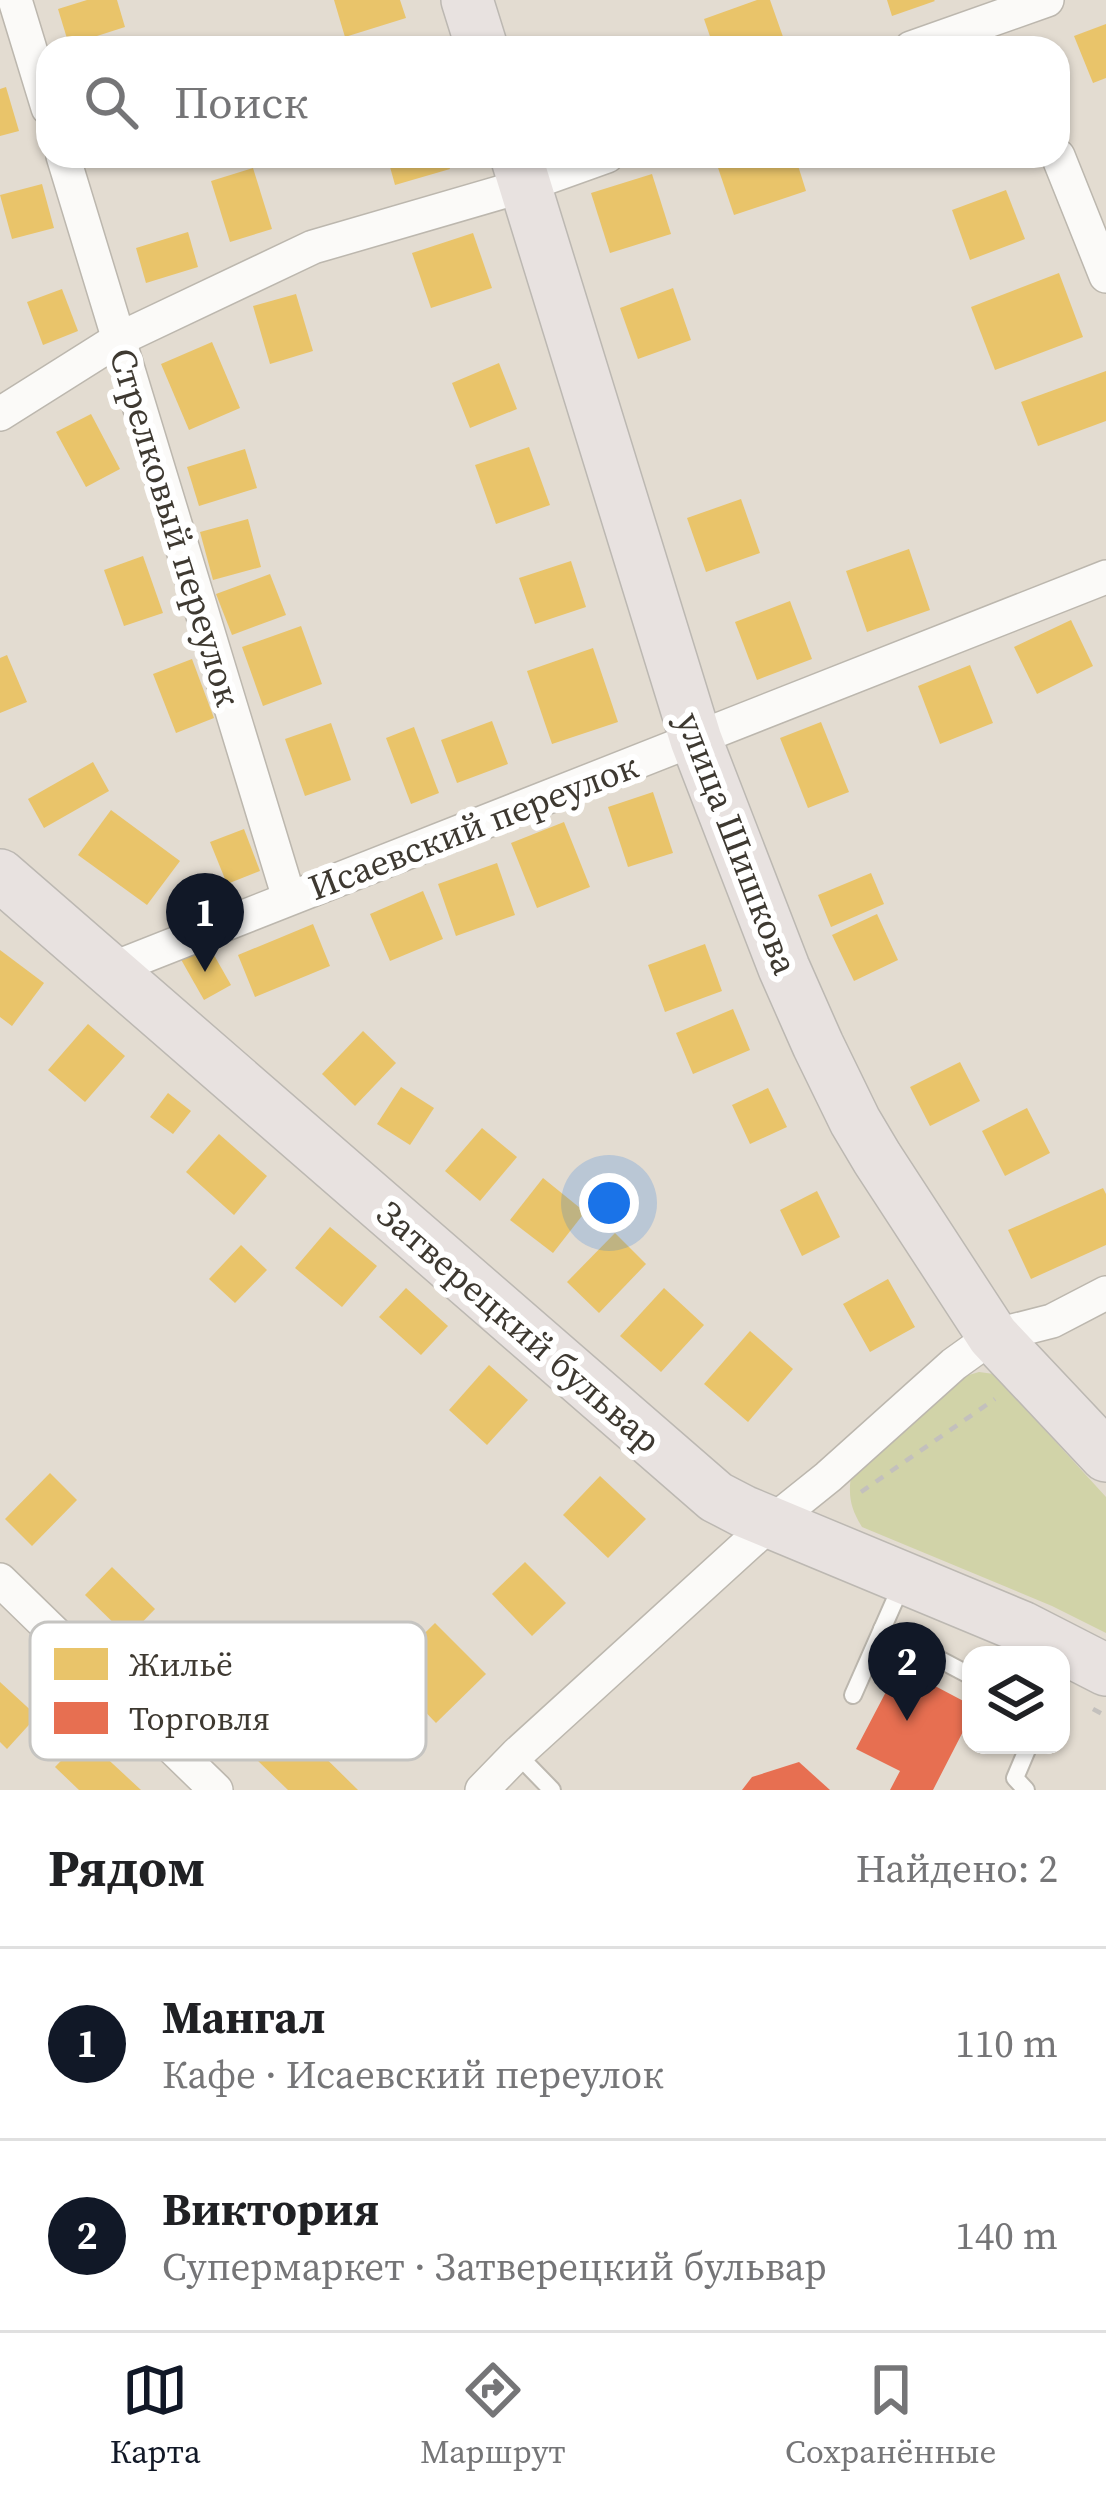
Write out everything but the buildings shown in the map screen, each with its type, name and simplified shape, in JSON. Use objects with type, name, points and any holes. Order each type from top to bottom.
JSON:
[{"type":"main road","points":[[467,0],[478,36]]},
{"type":"main road","name":"улица Шишкова","points":[[521,171],[696,740],[784,968],[845,1102],[993,1336],[1106,1456]]},
{"type":"main road","name":"Затверецкий бульвар","points":[[0,875],[716,1497],[1022,1628],[1106,1670]]},
{"type":"street","points":[[15,0],[36,69]]},
{"type":"street","points":[[937,36],[999,8],[1048,0]]},
{"type":"street","points":[[999,8],[1010,36]]},
{"type":"street","name":"Стрелковый переулок","points":[[67,168],[289,898]]},
{"type":"street","points":[[1063,168],[1106,276]]},
{"type":"street","points":[[0,414],[118,339],[313,247],[521,171]]},
{"type":"street","name":"Исаевский переулок","points":[[109,970],[1106,577]]},
{"type":"street","points":[[482,1790],[772,1522],[954,1364],[993,1336],[1052,1321],[1106,1293]]},
{"type":"street","points":[[0,1580],[43,1622]]},
{"type":"street","points":[[185,1760],[216,1790]]},
{"type":"lane","points":[[853,1695],[905,1578]]},
{"type":"lane","points":[[882,1629],[962,1671]]},
{"type":"lane","points":[[517,1754],[553,1790]]},
{"type":"lane","points":[[1025,1754],[1015,1778],[1026,1790]]},
{"type":"path","points":[[862,1491],[1005,1393]]},
{"type":"green space","points":[[994,1374],[1106,1497],[1106,1633],[862,1527],[855,1514],[851,1476],[962,1377]]},
{"type":"place","name":"Мангал","points":[[205,972]]},
{"type":"place","name":"Виктория","points":[[907,1721]]}]
